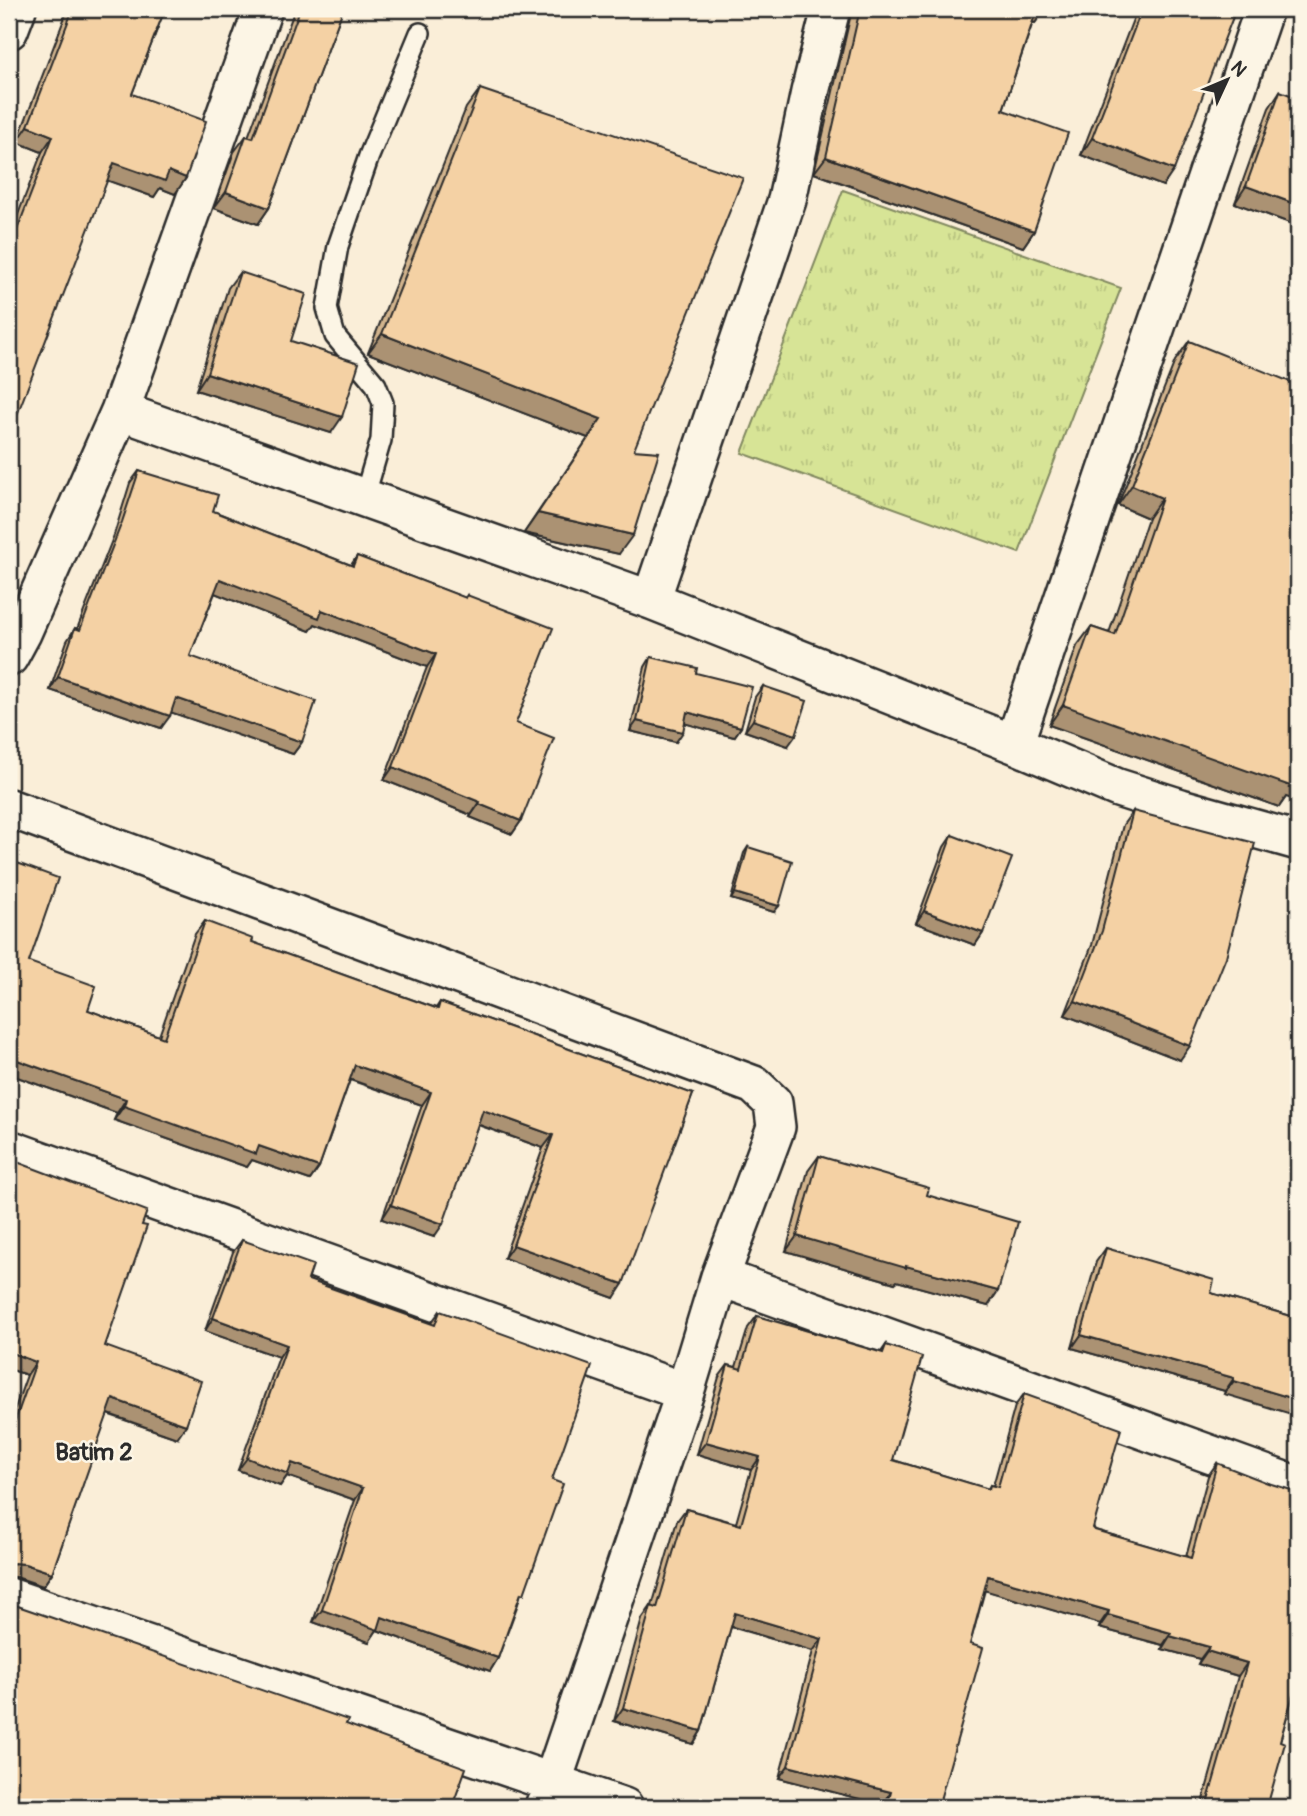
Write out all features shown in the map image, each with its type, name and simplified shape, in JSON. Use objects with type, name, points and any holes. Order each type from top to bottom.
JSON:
[{"type":"street","points":[[9,30],[16,9]]},
{"type":"street","points":[[9,657],[120,411],[263,9]]},
{"type":"street","points":[[651,600],[787,200],[831,9]]},
{"type":"street","points":[[1014,744],[1264,9]]},
{"type":"street","points":[[120,411],[651,600],[1118,788],[1298,841]]},
{"type":"street","points":[[9,808],[754,1085],[773,1103],[776,1127],[720,1277],[685,1392],[549,1795]]},
{"type":"street","points":[[9,1150],[685,1392]]},
{"type":"street","points":[[720,1277],[1298,1486]]},
{"type":"street","points":[[9,1597],[549,1795],[624,1807]]},
{"type":"lane","points":[[364,498],[381,440],[383,403],[376,385],[335,336],[327,307],[338,246],[369,156],[420,33]]},
{"type":"green space","points":[[843,190],[1121,288],[1019,553],[742,453]]},
{"type":"building","points":[[73,9],[165,9],[132,94],[206,121],[186,178],[169,171],[165,181],[114,163],[17,415],[9,412],[9,251],[53,136],[28,126]]},
{"type":"building","points":[[300,9],[343,9],[269,208],[226,192],[246,136],[253,138]]},
{"type":"building","points":[[860,9],[1037,9],[1003,110],[1068,133],[1034,231],[826,157]]},
{"type":"building","points":[[1142,9],[1236,9],[1174,170],[1092,138]]},
{"type":"building","points":[[480,89],[743,178],[634,450],[659,452],[633,535],[538,513],[601,419],[382,334]]},
{"type":"building","points":[[1280,91],[1298,98],[1298,205],[1246,186]]},
{"type":"building","points":[[240,272],[306,294],[291,341],[359,363],[342,417],[207,373]]},
{"type":"building","points":[[1189,341],[1298,385],[1298,776],[1293,787],[1063,705],[1091,627],[1115,635],[1162,498],[1132,485]]},
{"type":"building","points":[[139,471],[218,495],[213,511],[353,566],[357,556],[553,628],[516,723],[554,738],[521,821],[393,767],[436,654],[322,610],[319,618],[220,579],[190,656],[316,701],[302,742],[176,698],[170,716],[58,677],[75,628],[80,630]]},
{"type":"building","points":[[651,657],[697,668],[696,673],[752,687],[741,727],[687,712],[683,732],[637,721]]},
{"type":"building","points":[[763,686],[807,701],[796,735],[753,720]]},
{"type":"building","points":[[1133,811],[1255,843],[1226,957],[1190,1046],[1075,1001],[1102,931]]},
{"type":"building","points":[[952,835],[1012,858],[983,933],[924,911]]},
{"type":"building","points":[[748,847],[792,861],[779,906],[735,893]]},
{"type":"building","points":[[9,860],[58,878],[29,962],[96,986],[88,1010],[164,1038],[205,921],[253,939],[252,942],[438,1009],[440,1002],[693,1094],[623,1284],[513,1245],[553,1135],[483,1110],[443,1224],[391,1205],[431,1092],[355,1065],[319,1167],[259,1146],[256,1154],[124,1106],[126,1099],[9,1057]]},
{"type":"building","points":[[819,1156],[929,1188],[927,1195],[1018,1222],[998,1291],[797,1236]]},
{"type":"building","points":[[9,1159],[147,1211],[142,1225],[147,1226],[105,1346],[201,1381],[186,1425],[113,1399],[52,1573],[25,1564],[14,1563],[9,1566],[9,1438],[36,1362],[9,1352]]},
{"type":"building","points":[[242,1240],[313,1265],[308,1280],[435,1325],[440,1311],[592,1366],[552,1480],[563,1484],[498,1658],[382,1617],[378,1630],[322,1610],[363,1488],[292,1463],[288,1474],[247,1458],[287,1345],[213,1318]]},
{"type":"building","points":[[1106,1248],[1214,1280],[1211,1293],[1298,1318],[1298,1400],[1234,1381],[1234,1378],[1081,1335]]},
{"type":"building","points":[[757,1316],[883,1353],[886,1345],[922,1357],[893,1460],[989,1489],[990,1485],[998,1487],[1024,1394],[1121,1429],[1093,1528],[1095,1530],[1191,1558],[1217,1463],[1298,1492],[1298,1677],[1280,1741],[1285,1743],[1267,1807],[1206,1807],[1247,1663],[1207,1651],[1209,1647],[1170,1636],[1171,1633],[1108,1615],[1109,1611],[988,1576],[970,1644],[983,1648],[938,1807],[887,1807],[891,1792],[788,1766],[822,1639],[735,1613],[701,1731],[623,1708],[651,1606],[657,1608],[686,1509],[741,1525],[760,1457],[706,1442],[728,1365],[741,1369]]},
{"type":"building","points":[[9,1602],[348,1720],[346,1724],[466,1768],[452,1807],[32,1807],[9,1799]]},
{"type":"district","name":"Batim 2","points":[[94,1452]]}]
